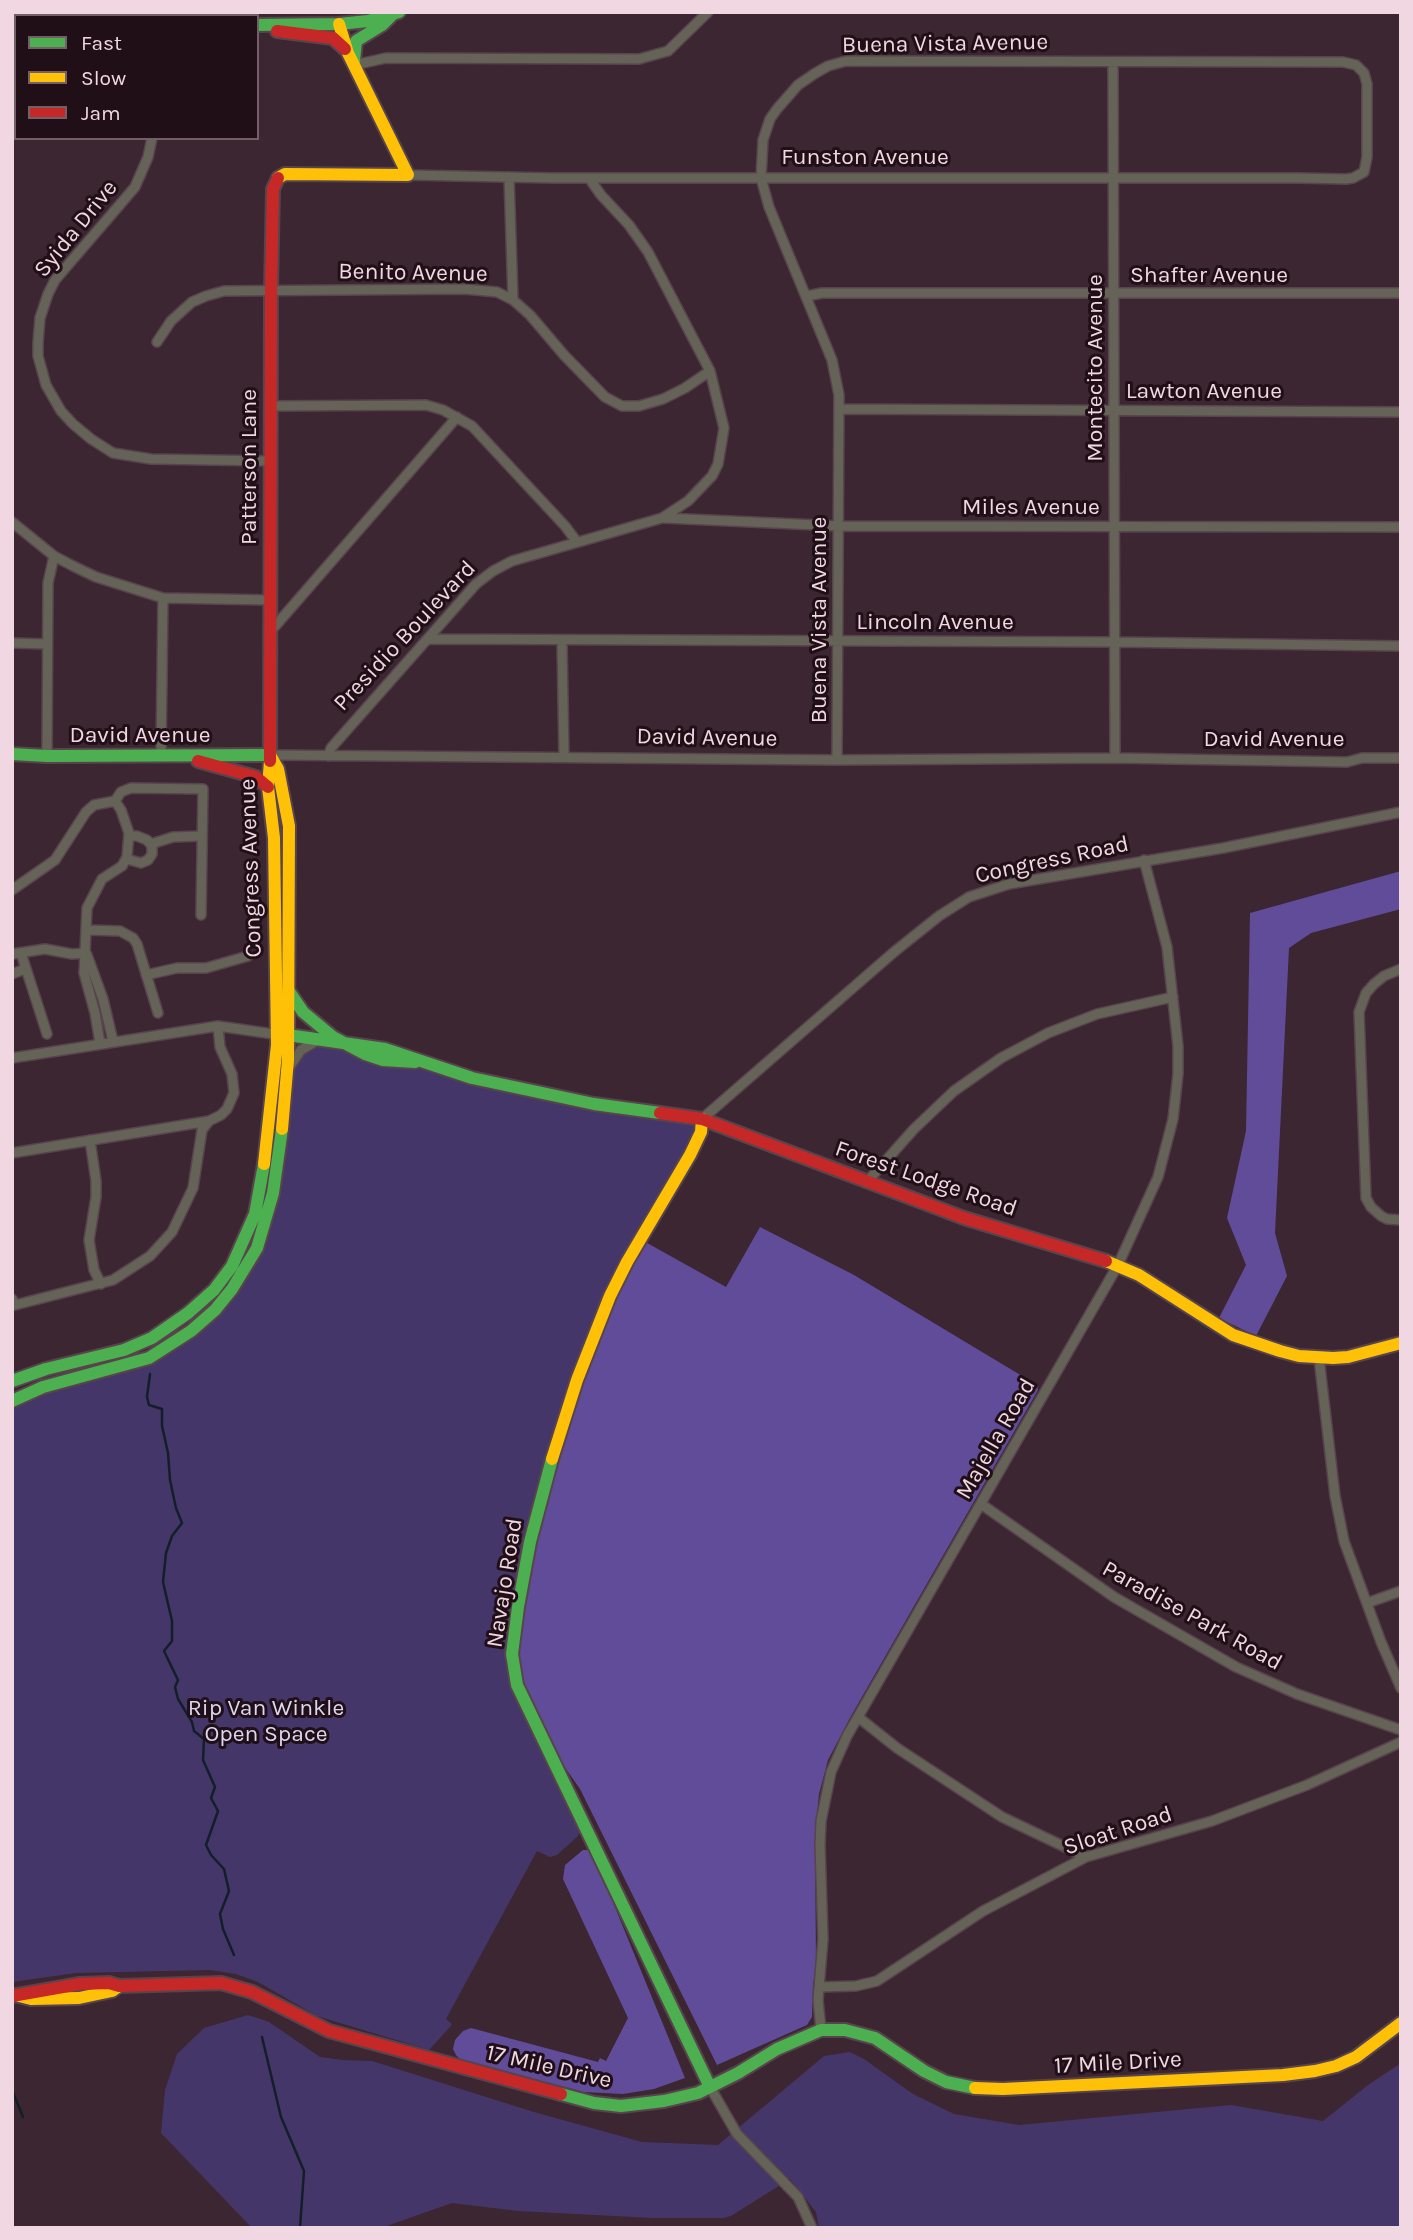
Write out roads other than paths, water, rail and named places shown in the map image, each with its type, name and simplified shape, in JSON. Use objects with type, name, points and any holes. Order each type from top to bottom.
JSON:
[{"type":"street","points":[[354,65],[386,58],[639,59],[668,51],[708,12]]},
{"type":"street","points":[[354,65],[356,41],[396,13]]},
{"type":"street","points":[[259,25],[339,24],[369,21],[396,13]]},
{"type":"street","points":[[339,24],[348,52],[408,175]]},
{"type":"street","points":[[259,26],[266,31],[300,32],[333,38],[348,52]]},
{"type":"street","name":"Montecito Avenue","points":[[1113,62],[1115,758]]},
{"type":"street","name":"Buena Vista Avenue","points":[[837,760],[839,409],[836,372],[769,207],[761,178],[763,140],[770,119],[799,85],[836,63],[1350,62],[1360,69],[1367,84]]},
{"type":"street","name":"Funston Avenue","points":[[277,179],[285,174],[589,178],[1346,179],[1357,177],[1364,172],[1367,158],[1367,84]]},
{"type":"street","name":"Syida Drive","points":[[152,140],[148,157],[135,187],[55,280],[48,294],[40,318],[38,343],[38,356],[46,385],[61,411],[91,439],[113,453],[151,459],[270,461]]},
{"type":"street","points":[[509,177],[513,300]]},
{"type":"street","name":"Presidio Boulevard","points":[[328,756],[331,748],[476,584],[493,570],[512,561],[662,518],[688,501],[712,476],[718,464],[723,428],[710,371],[648,252],[589,178]]},
{"type":"street","name":"Patterson Lane","points":[[270,755],[271,292],[273,189],[277,179]]},
{"type":"street","name":"Benito Avenue","points":[[157,342],[179,312],[206,296],[224,292],[464,289],[497,292],[513,300],[605,397],[622,406],[639,406],[663,399],[710,371]]},
{"type":"street","name":"Shafter Avenue","points":[[807,296],[822,293],[1401,293]]},
{"type":"street","points":[[271,406],[426,405],[457,417],[472,426],[577,542]]},
{"type":"street","name":"Lawton Avenue","points":[[839,409],[1401,412]]},
{"type":"street","points":[[270,632],[457,417]]},
{"type":"street","name":"Miles Avenue","points":[[662,518],[839,526],[1401,527]]},
{"type":"street","points":[[12,522],[54,556],[96,577],[163,598],[270,600]]},
{"type":"street","points":[[47,756],[48,583],[54,556]]},
{"type":"street","points":[[160,755],[163,598]]},
{"type":"street","name":"Lincoln Avenue","points":[[428,639],[1401,646]]},
{"type":"street","points":[[562,642],[564,757]]},
{"type":"street","points":[[12,643],[46,644]]},
{"type":"street","name":"David Avenue","points":[[12,754],[837,760],[1115,758],[1347,762],[1362,758],[1401,758]]},
{"type":"street","points":[[181,755],[256,777],[268,787]]},
{"type":"street","name":"Congress Avenue","points":[[12,1401],[43,1387],[149,1358],[191,1331],[215,1310],[254,1256],[273,1194],[288,1077],[282,1035],[274,838],[268,787],[270,755]]},
{"type":"street","name":"Congress Avenue","points":[[12,1381],[46,1368],[124,1350],[152,1338],[188,1313],[214,1290],[232,1266],[255,1214],[262,1181],[288,989],[289,826],[278,769],[270,755]]},
{"type":"street","points":[[115,802],[121,792],[131,788],[203,789],[201,915]]},
{"type":"street","points":[[12,890],[55,860],[90,807],[101,802],[115,802]]},
{"type":"street","points":[[100,1043],[84,973],[87,908],[97,885],[105,875],[122,866],[127,859],[130,837],[121,810],[115,802]]},
{"type":"street","name":"Congress Road","points":[[702,1119],[894,952],[953,906],[979,893],[1009,884],[1235,846],[1401,812]]},
{"type":"street","points":[[150,844],[173,837],[202,836]]},
{"type":"street","points":[[127,859],[137,863],[148,860],[152,854],[150,844],[140,837],[130,837]]},
{"type":"street","name":"Majella Road","points":[[821,2030],[819,1987],[823,1946],[820,1844],[821,1821],[831,1772],[858,1717],[1118,1265],[1158,1177],[1173,1119],[1178,1074],[1167,947],[1144,860]]},
{"type":"street","points":[[87,930],[128,933],[136,944],[158,1013]]},
{"type":"street","points":[[47,1034],[17,953],[44,949],[72,954],[86,953]]},
{"type":"street","points":[[86,953],[103,999],[113,1041]]},
{"type":"street","points":[[146,975],[177,968],[206,968],[248,957]]},
{"type":"street","points":[[12,974],[25,969]]},
{"type":"street","points":[[1401,969],[1384,976],[1374,984],[1366,993],[1359,1012],[1366,1198],[1381,1216],[1401,1220]]},
{"type":"street","points":[[288,989],[310,1020],[348,1045]]},
{"type":"street","points":[[866,1183],[906,1137],[947,1098],[1001,1058],[1048,1033],[1088,1017],[1173,997]]},
{"type":"street","points":[[12,1153],[209,1121],[221,1115],[227,1109],[234,1093],[232,1074],[220,1047],[218,1026]]},
{"type":"street","name":"Forest Lodge Road","points":[[12,1058],[218,1026],[348,1045],[366,1045],[472,1078],[593,1104],[702,1119],[964,1218],[1118,1265],[1139,1275],[1233,1335],[1280,1351],[1319,1358],[1348,1357],[1401,1343]]},
{"type":"street","points":[[288,1077],[294,1058],[305,1047],[318,1040]]},
{"type":"street","name":"Navajo Road","points":[[702,1119],[701,1132],[690,1155],[633,1251],[610,1296],[577,1380],[544,1485],[530,1542],[517,1607],[512,1654],[517,1685],[525,1703],[710,2087]]},
{"type":"street","points":[[13,1302],[101,1284],[137,1266],[162,1245],[172,1232],[193,1188],[199,1140],[209,1121]]},
{"type":"street","points":[[90,1140],[96,1197],[89,1240],[94,1270],[101,1284]]},
{"type":"street","points":[[1319,1358],[1339,1520],[1344,1541],[1401,1688]]},
{"type":"street","name":"Paradise Park Road","points":[[981,1504],[1114,1597],[1236,1667],[1297,1694],[1401,1730]]},
{"type":"street","points":[[1367,1603],[1401,1591]]},
{"type":"street","points":[[858,1717],[897,1748],[1002,1817],[1086,1857]]},
{"type":"street","name":"Sloat Road","points":[[819,1987],[856,1986],[877,1980],[983,1911],[1086,1857],[1212,1821],[1307,1785],[1401,1742]]},
{"type":"street","name":"17 Mile Drive","points":[[14,1996],[31,1999],[79,1998],[112,1991],[120,1986],[221,1983],[234,1986],[329,2031],[594,2103],[621,2105],[664,2101],[710,2087],[777,2049],[821,2030],[845,2030],[875,2038],[924,2071],[946,2082],[972,2088],[1003,2089],[1283,2075],[1315,2071],[1356,2057],[1401,2023]]},
{"type":"street","points":[[710,2087],[737,2134],[798,2197],[812,2228]]},
{"type":"waterway","points":[[150,1374],[147,1397],[149,1405],[162,1409],[170,1480],[182,1523],[172,1536],[166,1553],[163,1582],[172,1621],[172,1641],[164,1651],[178,1680],[175,1687],[178,1699],[192,1722],[194,1731],[204,1739],[203,1760],[215,1787],[211,1798],[218,1811],[206,1845],[224,1869],[229,1891],[220,1914],[234,1955]]},
{"type":"waterway","points":[[262,2037],[281,2117],[304,2171],[300,2228]]},
{"type":"waterway","points":[[12,2090],[23,2117]]},
{"type":"park label","name":"Rip Van Winkle Open Space","points":[[266,1721]]}]
